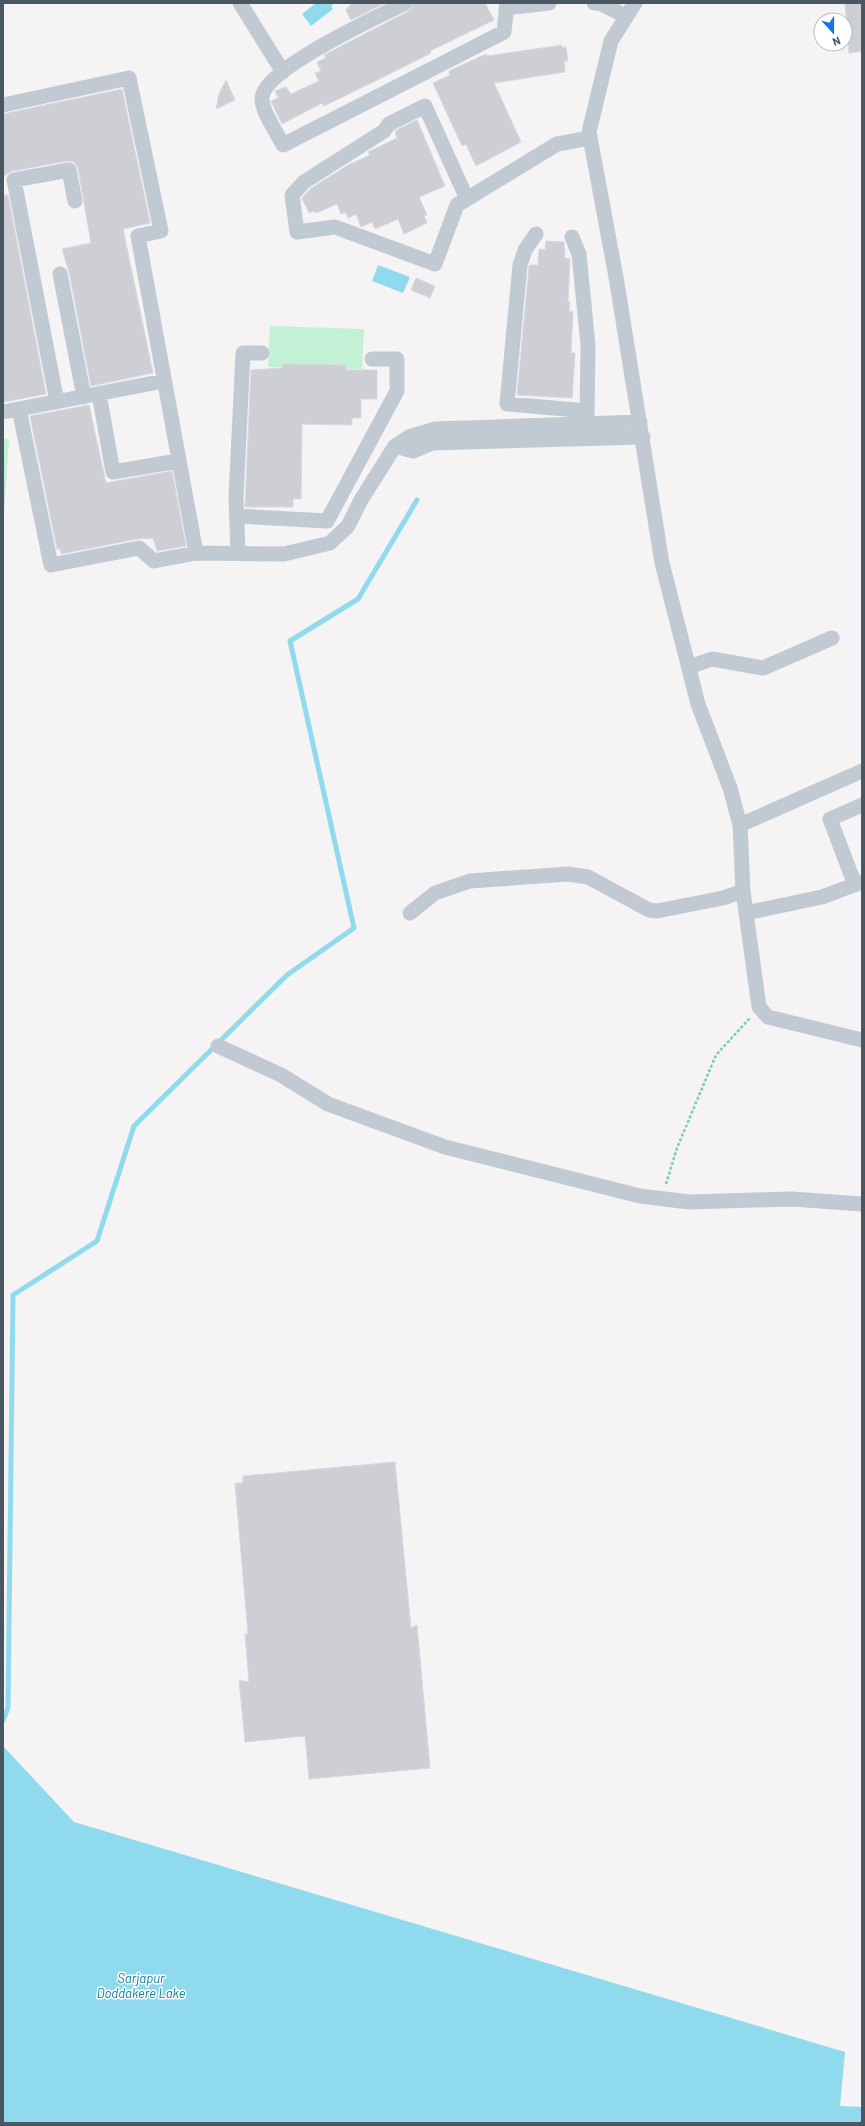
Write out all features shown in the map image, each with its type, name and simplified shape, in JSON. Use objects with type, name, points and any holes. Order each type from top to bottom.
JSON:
[{"type":"street","points":[[240,3],[283,72]]},
{"type":"street","points":[[405,3],[315,49],[273,79],[262,96],[263,106],[283,145],[504,32],[506,6],[549,3]]},
{"type":"street","points":[[594,3],[626,16]]},
{"type":"street","points":[[635,3],[611,41],[589,132],[616,277],[643,437],[662,563],[698,704],[730,788],[740,825],[743,891],[759,1007],[768,1017],[862,1040]]},
{"type":"street","points":[[3,105],[129,78],[161,231],[138,236],[196,553]]},
{"type":"street","points":[[467,199],[425,106],[389,124],[384,131],[304,182],[292,194],[297,232],[335,227],[435,264],[457,205],[467,199],[557,144],[590,138]]},
{"type":"street","points":[[58,402],[14,180],[69,170],[75,201]]},
{"type":"street","points":[[536,234],[525,250],[520,265],[507,404],[587,417],[640,422]]},
{"type":"street","points":[[572,237],[579,254],[588,346],[587,417]]},
{"type":"street","points":[[60,274],[84,397]]},
{"type":"street","points":[[238,553],[237,516],[243,353],[262,353]]},
{"type":"street","points":[[237,516],[327,521],[397,391],[397,359],[372,359]]},
{"type":"street","points":[[3,412],[164,381]]},
{"type":"street","points":[[99,394],[113,472],[178,461]]},
{"type":"street","points":[[19,409],[51,565],[139,548],[154,560],[196,553],[284,554],[330,544],[348,526],[361,500],[395,446],[409,437],[435,429],[587,417]]},
{"type":"street","points":[[395,446],[413,451],[432,443],[643,437]]},
{"type":"street","points":[[689,667],[712,659],[762,668],[832,638]]},
{"type":"street","points":[[740,825],[862,772]]},
{"type":"street","points":[[746,913],[822,897],[858,884],[830,819],[862,806]]},
{"type":"street","points":[[410,914],[435,893],[470,881],[568,874],[588,877],[649,910],[657,911],[723,898],[743,891]]},
{"type":"street","points":[[218,1046],[281,1075],[328,1104],[445,1147],[640,1196],[689,1202],[792,1199],[862,1204]]},
{"type":"path","points":[[662,1198],[678,1148],[716,1055],[759,1007]]},
{"type":"green space","points":[[270,326],[364,329],[362,369],[268,367]]},
{"type":"green space","points":[[3,438],[9,440],[3,529]]},
{"type":"water","points":[[316,3],[335,3],[331,6],[333,9],[311,26],[302,14]]},
{"type":"water","points":[[378,265],[410,277],[403,293],[372,281]]},
{"type":"water","name":"Sarjapur Doddakere Lake","points":[[3,1746],[74,1822],[845,2052],[840,2106],[862,2107],[862,2123],[3,2123]]},
{"type":"building","points":[[352,3],[385,3],[351,20],[346,10]]},
{"type":"building","points":[[414,3],[485,3],[494,20],[430,51],[431,53],[369,84],[324,106],[322,103],[282,124],[271,101],[278,98],[275,91],[286,87],[291,94],[319,81],[315,73],[321,71],[317,62],[326,58],[324,55],[409,11]]},
{"type":"building","points":[[845,3],[862,3],[862,51],[849,53],[853,52],[853,12],[846,12]]},
{"type":"building","points":[[562,45],[562,48],[566,47],[568,61],[564,61],[565,72],[494,83],[521,142],[476,166],[466,144],[462,146],[433,83],[450,75],[449,71],[486,54],[487,56]]},
{"type":"building","points":[[226,80],[235,100],[216,109],[219,94]]},
{"type":"building","points":[[122,89],[150,223],[123,229],[153,373],[91,386],[69,272],[62,249],[91,243],[78,168],[74,162],[67,161],[12,171],[3,177],[3,114]]},
{"type":"building","points":[[417,120],[445,186],[419,197],[427,215],[424,216],[427,223],[404,234],[398,219],[375,229],[372,222],[361,227],[356,214],[348,218],[346,212],[341,214],[337,204],[316,213],[314,211],[309,213],[302,198],[310,189],[348,165],[370,155],[368,152],[397,138],[395,131]]},
{"type":"building","points":[[3,195],[8,195],[46,394],[3,402]]},
{"type":"building","points":[[546,241],[564,242],[565,258],[570,259],[568,302],[570,302],[569,311],[573,311],[571,353],[575,353],[572,398],[517,395],[529,267],[530,265],[538,265],[539,249],[545,250]]},
{"type":"building","points":[[416,278],[435,286],[430,298],[411,290]]},
{"type":"building","points":[[283,364],[346,365],[346,370],[377,370],[377,399],[361,399],[361,418],[352,418],[352,425],[302,424],[301,499],[293,499],[293,507],[245,507],[251,370],[282,368]]},
{"type":"building","points":[[89,405],[106,483],[172,471],[186,546],[157,551],[153,538],[137,539],[61,554],[60,549],[57,549],[30,416]]},
{"type":"building","points":[[395,1462],[411,1628],[417,1625],[430,1768],[309,1779],[305,1736],[245,1742],[239,1680],[249,1682],[245,1634],[248,1634],[235,1483],[243,1483],[243,1476]]},
{"type":"waterway","points":[[3,1720],[8,1708],[13,1295],[97,1241],[134,1126],[287,975],[354,928],[290,641],[358,599],[417,500]]}]
